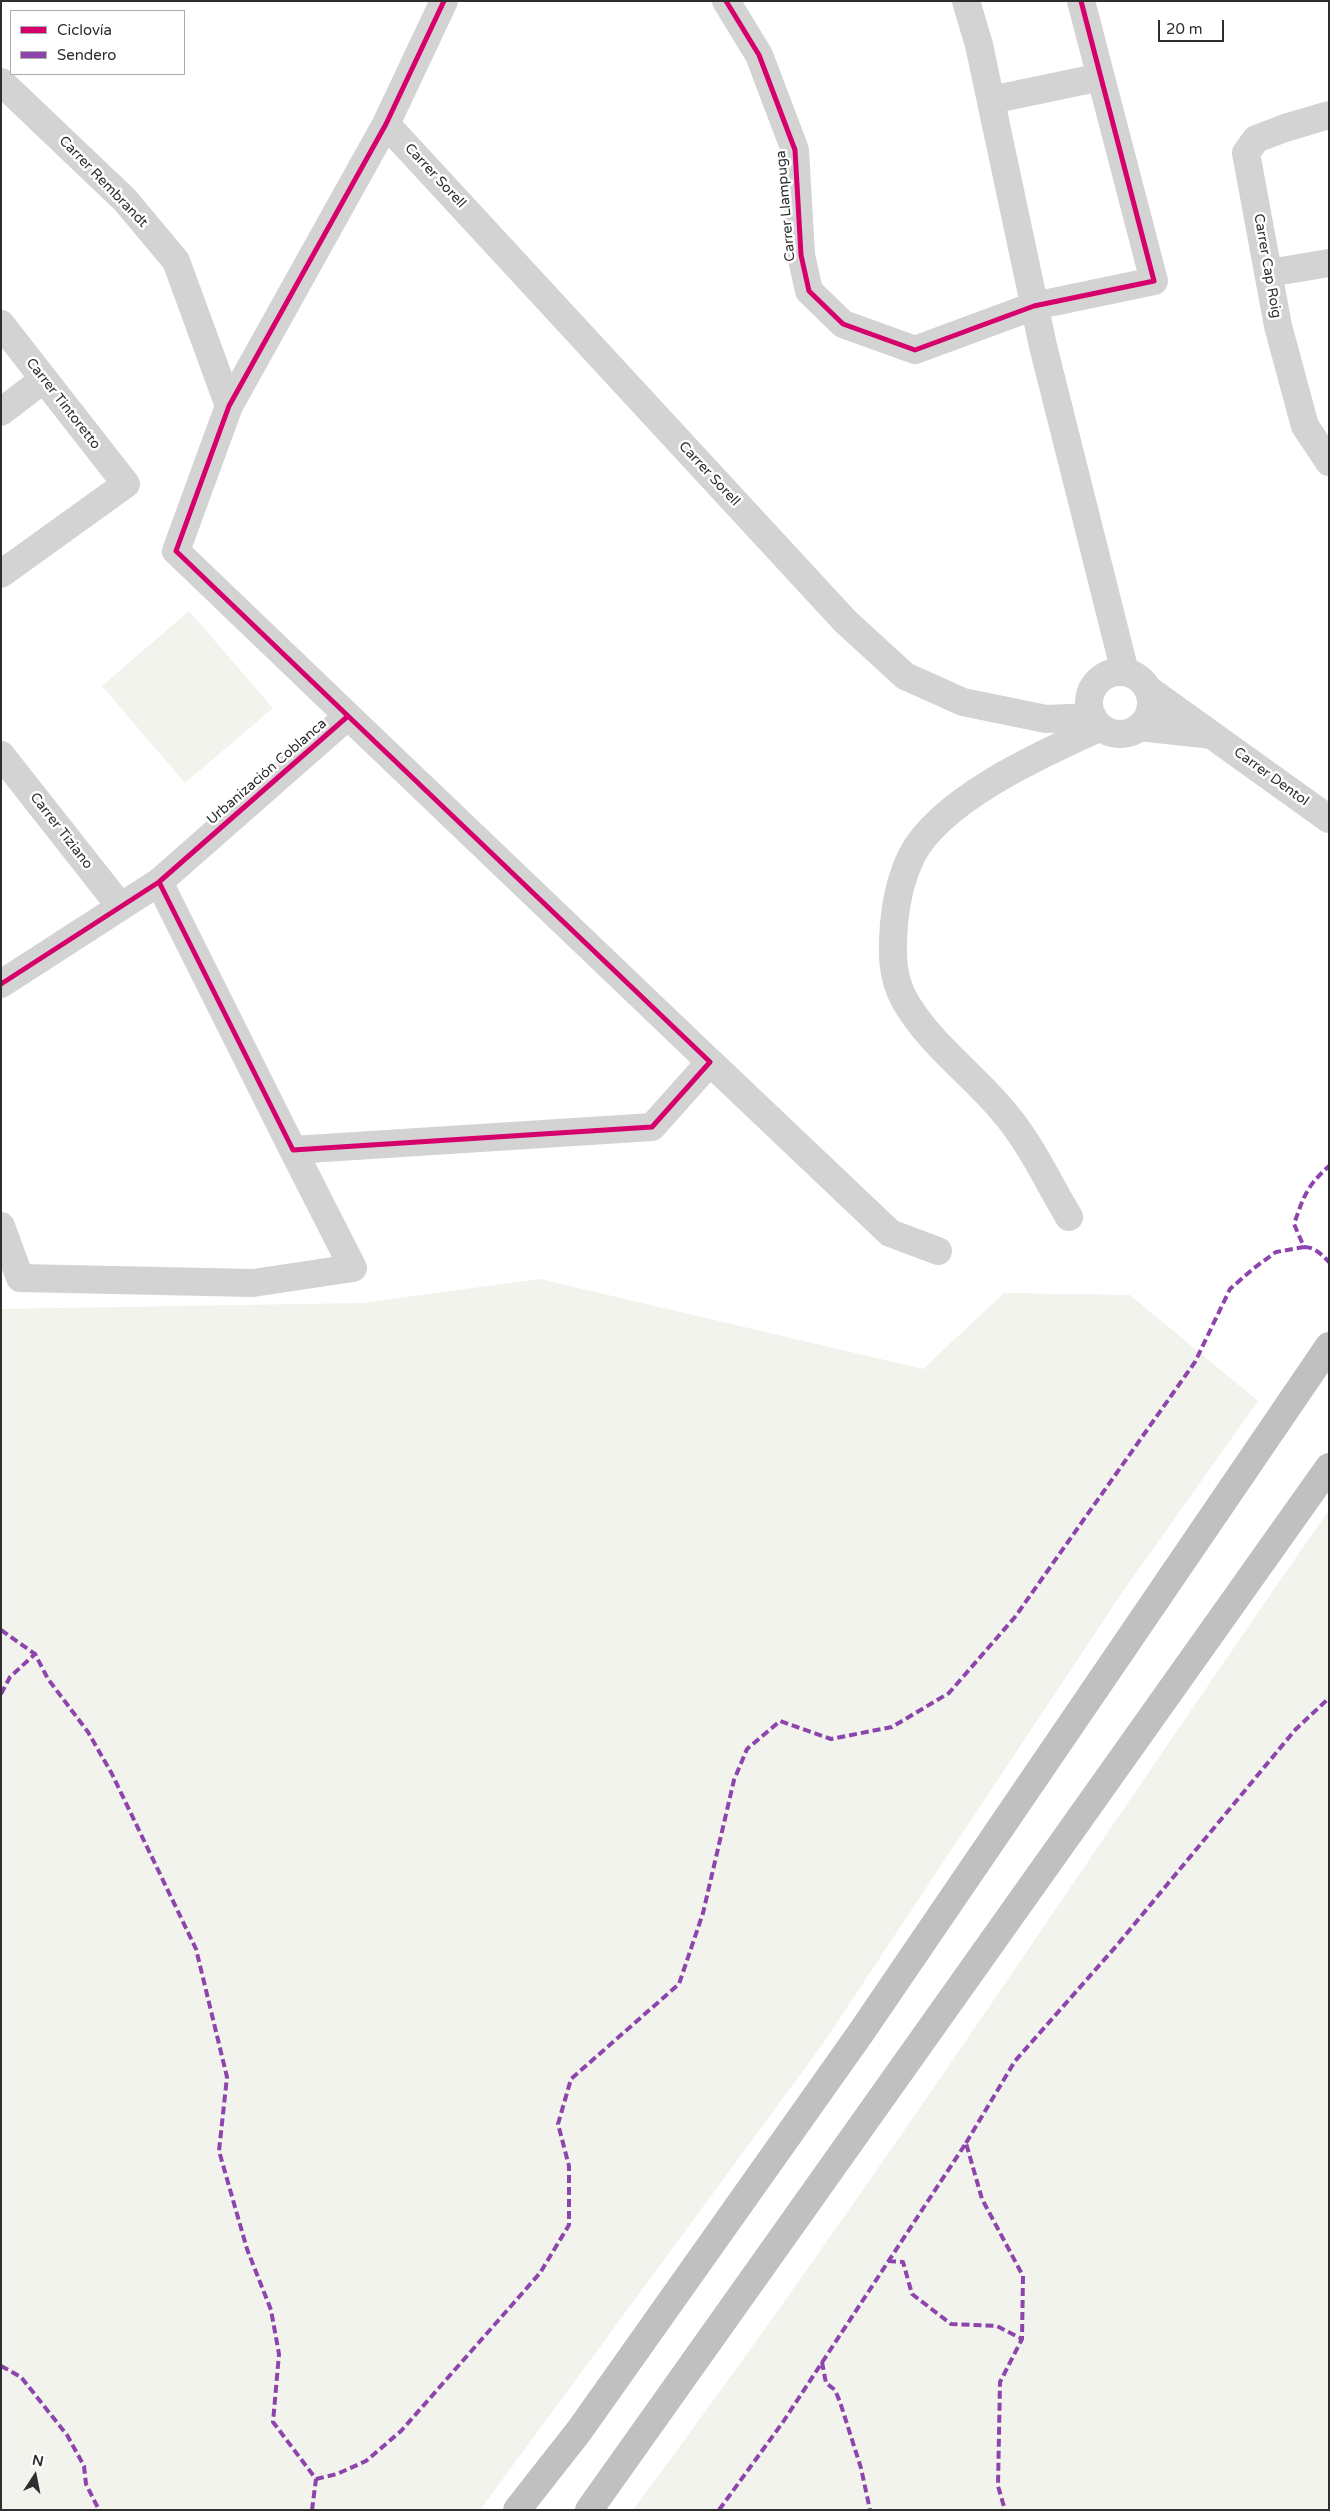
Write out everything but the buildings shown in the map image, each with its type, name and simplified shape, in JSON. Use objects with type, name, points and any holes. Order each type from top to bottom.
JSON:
[{"type":"highway","points":[[517,2510],[579,2431],[860,2034],[1329,1346]]},
{"type":"highway","points":[[589,2510],[1329,1467]]},
{"type":"street","points":[[229,406],[386,124],[444,1]]},
{"type":"street","name":"Carrer Llampuga","points":[[726,1],[759,55],[795,150],[800,255],[809,291],[843,324],[915,350],[1034,306],[1154,281],[1101,77]]},
{"type":"street","points":[[966,1],[990,100],[1034,306],[1125,672]]},
{"type":"street","points":[[990,100],[1101,77],[1082,1]]},
{"type":"street","name":"Carrer Rembrandt","points":[[5,90],[125,200],[176,261],[229,406]]},
{"type":"street","name":"Carrer Cap Roig","points":[[1329,115],[1256,139],[1246,153],[1278,326],[1305,426],[1329,462]]},
{"type":"street","name":"Carrer Sorell","points":[[386,124],[838,614],[905,676],[964,702],[1046,719],[1097,722]]},
{"type":"street","points":[[1269,273],[1329,263]]},
{"type":"street","name":"Carrer Tintoretto","points":[[1,324],[126,484],[1,574]]},
{"type":"street","points":[[1,412],[44,379]]},
{"type":"street","name":"Urbanización Coblanca","points":[[1,984],[159,882],[348,716],[176,550],[229,406]]},
{"type":"street","points":[[1125,672],[1139,679],[1148,690],[1150,710],[1139,727],[1120,733],[1110,732],[1097,722],[1089,699],[1098,681],[1106,675],[1125,672]]},
{"type":"street","name":"Carrer Dentol","points":[[1148,690],[1329,819]]},
{"type":"street","points":[[1024,715],[1032,736],[1030,760]]},
{"type":"street","points":[[348,716],[890,1233],[938,1251]]},
{"type":"street","points":[[1068,1217],[1004,1112],[924,1028],[904,1000],[893,970],[895,912],[902,879],[913,854],[928,832],[946,815],[1014,768],[1097,722]]},
{"type":"street","name":"Carrer Dentol","points":[[1139,727],[1213,735]]},
{"type":"street","name":"Carrer Tiziano","points":[[1,755],[120,906]]},
{"type":"street","points":[[1,1226],[20,1278],[253,1283],[353,1268],[159,882]]},
{"type":"street","points":[[293,1150],[652,1127],[710,1062]]},
{"type":"shaded area","points":[[189,611],[273,708],[185,783],[102,686]]},
{"type":"shaded area","points":[[540,1279],[923,1369],[1004,1293],[1130,1295],[1258,1401],[1121,1594],[822,2045],[480,2510],[1,2510],[1,1309],[362,1303]]},
{"type":"shaded area","points":[[1329,1510],[1329,2510],[633,2510],[812,2263],[899,2138]]},
{"type":"marked path","points":[[316,2479],[337,2474],[366,2461],[401,2431],[540,2273],[569,2225],[569,2166],[558,2124],[571,2079],[679,1984],[703,1913],[734,1780],[747,1749],[780,1721],[831,1739],[892,1727],[949,1693],[1015,1617],[1195,1362],[1230,1289],[1276,1252],[1304,1247],[1294,1224],[1310,1186],[1329,1166]]},
{"type":"marked path","points":[[1304,1247],[1315,1250],[1329,1262]]},
{"type":"marked path","points":[[1,1630],[35,1654],[48,1679],[88,1732],[112,1774],[196,1949],[227,2077],[219,2151],[247,2249],[271,2310],[279,2354],[273,2422],[316,2479],[312,2510]]},
{"type":"marked path","points":[[1,1694],[10,1677],[35,1654]]},
{"type":"marked path","points":[[966,2143],[1015,2061],[1118,1944],[1295,1730],[1329,1698]]},
{"type":"marked path","points":[[719,2510],[783,2422],[966,2143],[982,2199],[1023,2276],[1022,2339],[1000,2382],[998,2486],[1005,2510]]},
{"type":"marked path","points":[[888,2261],[903,2262],[912,2294],[951,2324],[997,2326],[1022,2339]]},
{"type":"marked path","points":[[822,2362],[826,2383],[835,2390],[840,2402],[861,2468],[870,2510]]},
{"type":"marked path","points":[[1,2366],[21,2377],[67,2435],[84,2466],[86,2484],[99,2510]]},
{"type":"cycle path","points":[[1,984],[159,882],[348,716],[176,551],[229,406],[386,124],[444,1]]},
{"type":"cycle path","points":[[726,1],[759,55],[795,150],[801,255],[809,291],[843,324],[915,350],[1034,306],[1154,281],[1081,1]]},
{"type":"cycle path","points":[[159,882],[293,1150],[652,1127],[710,1062],[348,716]]}]
